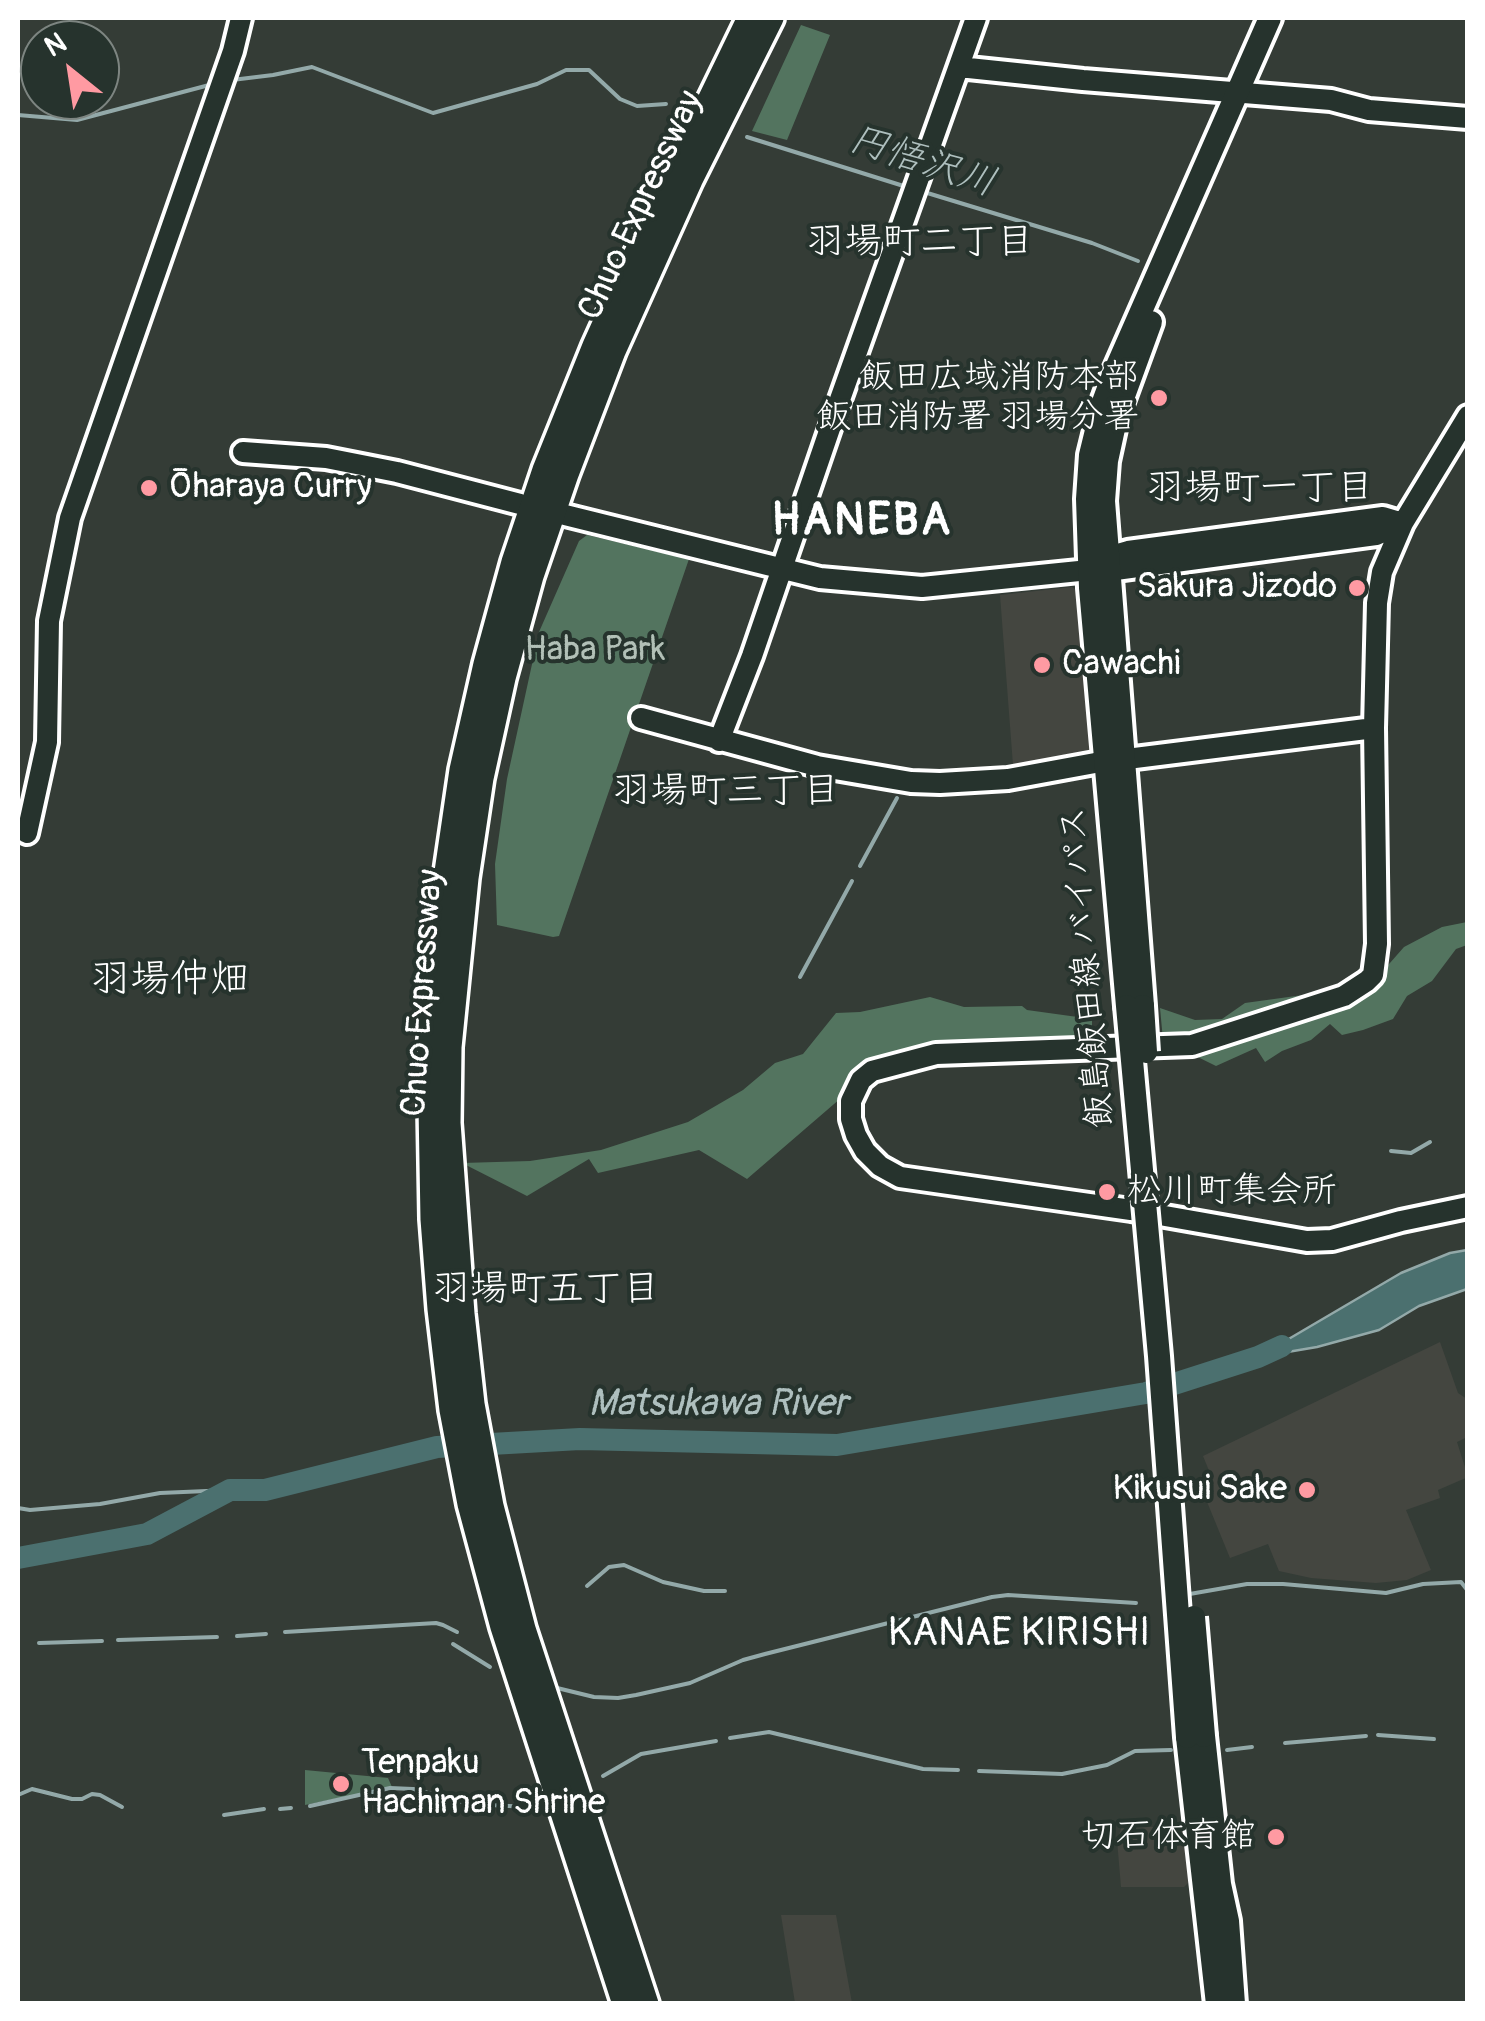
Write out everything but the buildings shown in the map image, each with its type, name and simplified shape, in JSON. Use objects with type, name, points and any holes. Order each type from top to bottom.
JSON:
[{"type":"highway","name":"Chuo Expressway","points":[[439,1122],[430,1050],[462,770],[514,562],[595,346],[750,18]]},
{"type":"highway","name":"Chuo Expressway","points":[[646,2004],[503,1628],[470,1504],[452,1410],[436,1255],[439,1122],[481,778],[531,576],[613,351],[690,180],[772,18]]},
{"type":"highway","name":"Chuo Expressway","points":[[564,1789],[626,2004]]},
{"type":"main road","name":"飯島飯田線 バイパス","points":[[1244,94],[1270,18]]},
{"type":"main road","name":"飯島飯田線 バイパス","points":[[1216,2004],[1113,761],[1102,566],[1088,478],[1103,402],[1123,350],[1244,94],[1287,18]]},
{"type":"main road","name":"飯島飯田線 バイパス","points":[[1195,1736],[1228,1922],[1234,2004]]},
{"type":"street","points":[[27,833],[47,742],[49,621],[70,518],[224,77],[241,18]]},
{"type":"street","points":[[719,740],[976,18]]},
{"type":"street","points":[[959,67],[1330,100],[1370,110],[1468,118]]},
{"type":"street","points":[[1468,416],[1402,522],[1384,568],[1377,603],[1374,728],[1377,944],[1373,974],[1361,987],[1315,1006],[1192,1044],[936,1054],[885,1066],[861,1080],[851,1101],[856,1134],[865,1150],[880,1166],[900,1177],[1131,1210],[1307,1241],[1332,1240],[1400,1220],[1468,1207]]},
{"type":"street","points":[[244,452],[326,458],[520,504]]},
{"type":"street","points":[[564,515],[782,570],[836,580],[922,587],[1102,566],[1128,551],[1383,517],[1402,522]]},
{"type":"street","points":[[641,718],[818,766],[911,782],[1008,779],[1113,761],[1374,728]]},
{"type":"shaded area","points":[[1072,587],[1079,592],[1090,751],[1082,759],[1013,765],[1000,595]]},
{"type":"shaded area","points":[[1440,1342],[1458,1393],[1467,1399],[1467,1437],[1457,1442],[1468,1477],[1438,1490],[1440,1498],[1406,1510],[1431,1570],[1407,1580],[1376,1583],[1311,1578],[1279,1571],[1268,1544],[1230,1558],[1203,1492],[1205,1483],[1212,1478],[1203,1456]]},
{"type":"shaded area","points":[[1122,1826],[1184,1828],[1191,1880],[1184,1887],[1121,1887],[1117,1840]]},
{"type":"shaded area","points":[[781,1915],[836,1915],[852,2003],[795,2003]]},
{"type":"green space","points":[[801,25],[830,35],[787,140],[752,131]]},
{"type":"green space","name":"Haba Park","points":[[587,535],[689,559],[559,936],[553,937],[497,925],[495,864],[507,779],[539,632],[579,541]]},
{"type":"green space","points":[[1467,922],[1467,945],[1456,949],[1432,981],[1407,996],[1393,1019],[1342,1035],[1330,1024],[1311,1040],[1265,1062],[1256,1048],[1216,1066],[1163,1040],[1160,1008],[1195,1020],[1222,1019],[1245,1003],[1303,995],[1348,1006],[1377,985],[1382,972],[1404,947],[1442,927]]},
{"type":"green space","points":[[930,997],[964,1007],[1022,1006],[1027,1010],[1092,1019],[1092,1041],[898,1053],[859,1071],[841,1098],[747,1179],[699,1150],[598,1173],[589,1159],[527,1196],[462,1163],[530,1161],[601,1150],[688,1122],[743,1090],[775,1063],[803,1054],[836,1013],[860,1012]]},
{"type":"green space","points":[[305,1770],[388,1778],[392,1787],[305,1805]]},
{"type":"water","points":[[1467,1250],[1467,1289],[1419,1306],[1379,1330],[1317,1347],[1258,1357],[1401,1273]]},
{"type":"waterway","name":"円悟沢川","points":[[232,80],[312,67],[433,113],[537,84],[566,70],[589,70],[620,99],[637,106],[666,104]]},
{"type":"waterway","name":"円悟沢川","points":[[18,115],[77,120],[213,84]]},
{"type":"waterway","name":"円悟沢川","points":[[747,137],[910,188]]},
{"type":"waterway","name":"円悟沢川","points":[[924,192],[1092,243],[1138,261]]},
{"type":"waterway","points":[[860,866],[897,798]]},
{"type":"waterway","points":[[800,977],[852,881]]},
{"type":"waterway","points":[[1391,1151],[1411,1153],[1430,1142]]},
{"type":"waterway","name":"Matsukawa River","points":[[18,1558],[147,1534],[230,1490],[265,1490],[437,1447],[580,1439],[837,1445],[1146,1393],[1282,1346]]},
{"type":"waterway","points":[[18,1508],[30,1510],[100,1504],[160,1493],[230,1490]]},
{"type":"waterway","points":[[587,1586],[609,1567],[624,1565],[663,1582],[704,1591],[725,1591]]},
{"type":"waterway","points":[[1184,1595],[1247,1584],[1386,1593],[1423,1584],[1461,1582],[1468,1591]]},
{"type":"waterway","points":[[553,1687],[594,1697],[636,1695],[690,1683],[743,1660],[992,1597],[1136,1603]]},
{"type":"waterway","points":[[285,1632],[436,1623],[457,1632]]},
{"type":"waterway","points":[[237,1636],[266,1634]]},
{"type":"waterway","points":[[118,1640],[217,1637]]},
{"type":"waterway","points":[[39,1643],[102,1641]]},
{"type":"waterway","points":[[453,1644],[490,1667]]},
{"type":"waterway","points":[[730,1738],[769,1732],[923,1769],[958,1770]]},
{"type":"waterway","points":[[1378,1735],[1434,1739]]},
{"type":"waterway","points":[[1285,1743],[1366,1736]]},
{"type":"waterway","points":[[603,1776],[641,1754],[716,1741]]},
{"type":"waterway","points":[[1227,1750],[1252,1747]]},
{"type":"waterway","points":[[979,1771],[1062,1774],[1107,1765],[1135,1751],[1171,1750]]},
{"type":"waterway","points":[[310,1806],[390,1788],[413,1789],[469,1804],[529,1807]]},
{"type":"waterway","points":[[18,1795],[32,1789],[72,1799],[92,1794],[122,1807]]},
{"type":"waterway","points":[[280,1809],[291,1808]]},
{"type":"waterway","points":[[224,1815],[264,1809]]},
{"type":"place","name":"飯田広域消防本部 飯田消防署 羽場分署","points":[[1159,398]]},
{"type":"place","name":"Ōharaya Curry","points":[[149,488]]},
{"type":"place","name":"Sakura Jizodo","points":[[1357,588]]},
{"type":"place","name":"Cawachi","points":[[1042,665]]},
{"type":"place","name":"松川町集会所","points":[[1107,1192]]},
{"type":"place","name":"Kikusui Sake","points":[[1307,1490]]},
{"type":"place","name":"Tenpaku Hachiman Shrine","points":[[341,1784]]},
{"type":"place","name":"切石体育館","points":[[1276,1837]]},
{"type":"district","name":"羽場町二丁目","points":[[920,243]]},
{"type":"district","name":"羽場町一丁目","points":[[1260,489]]},
{"type":"district","name":"HANEBA","points":[[862,523]]},
{"type":"district","name":"羽場町三丁目","points":[[726,792]]},
{"type":"district","name":"羽場仲畑","points":[[170,981]]},
{"type":"district","name":"羽場町五丁目","points":[[546,1290]]},
{"type":"district","name":"KANAE KIRISHI","points":[[1019,1635]]}]
